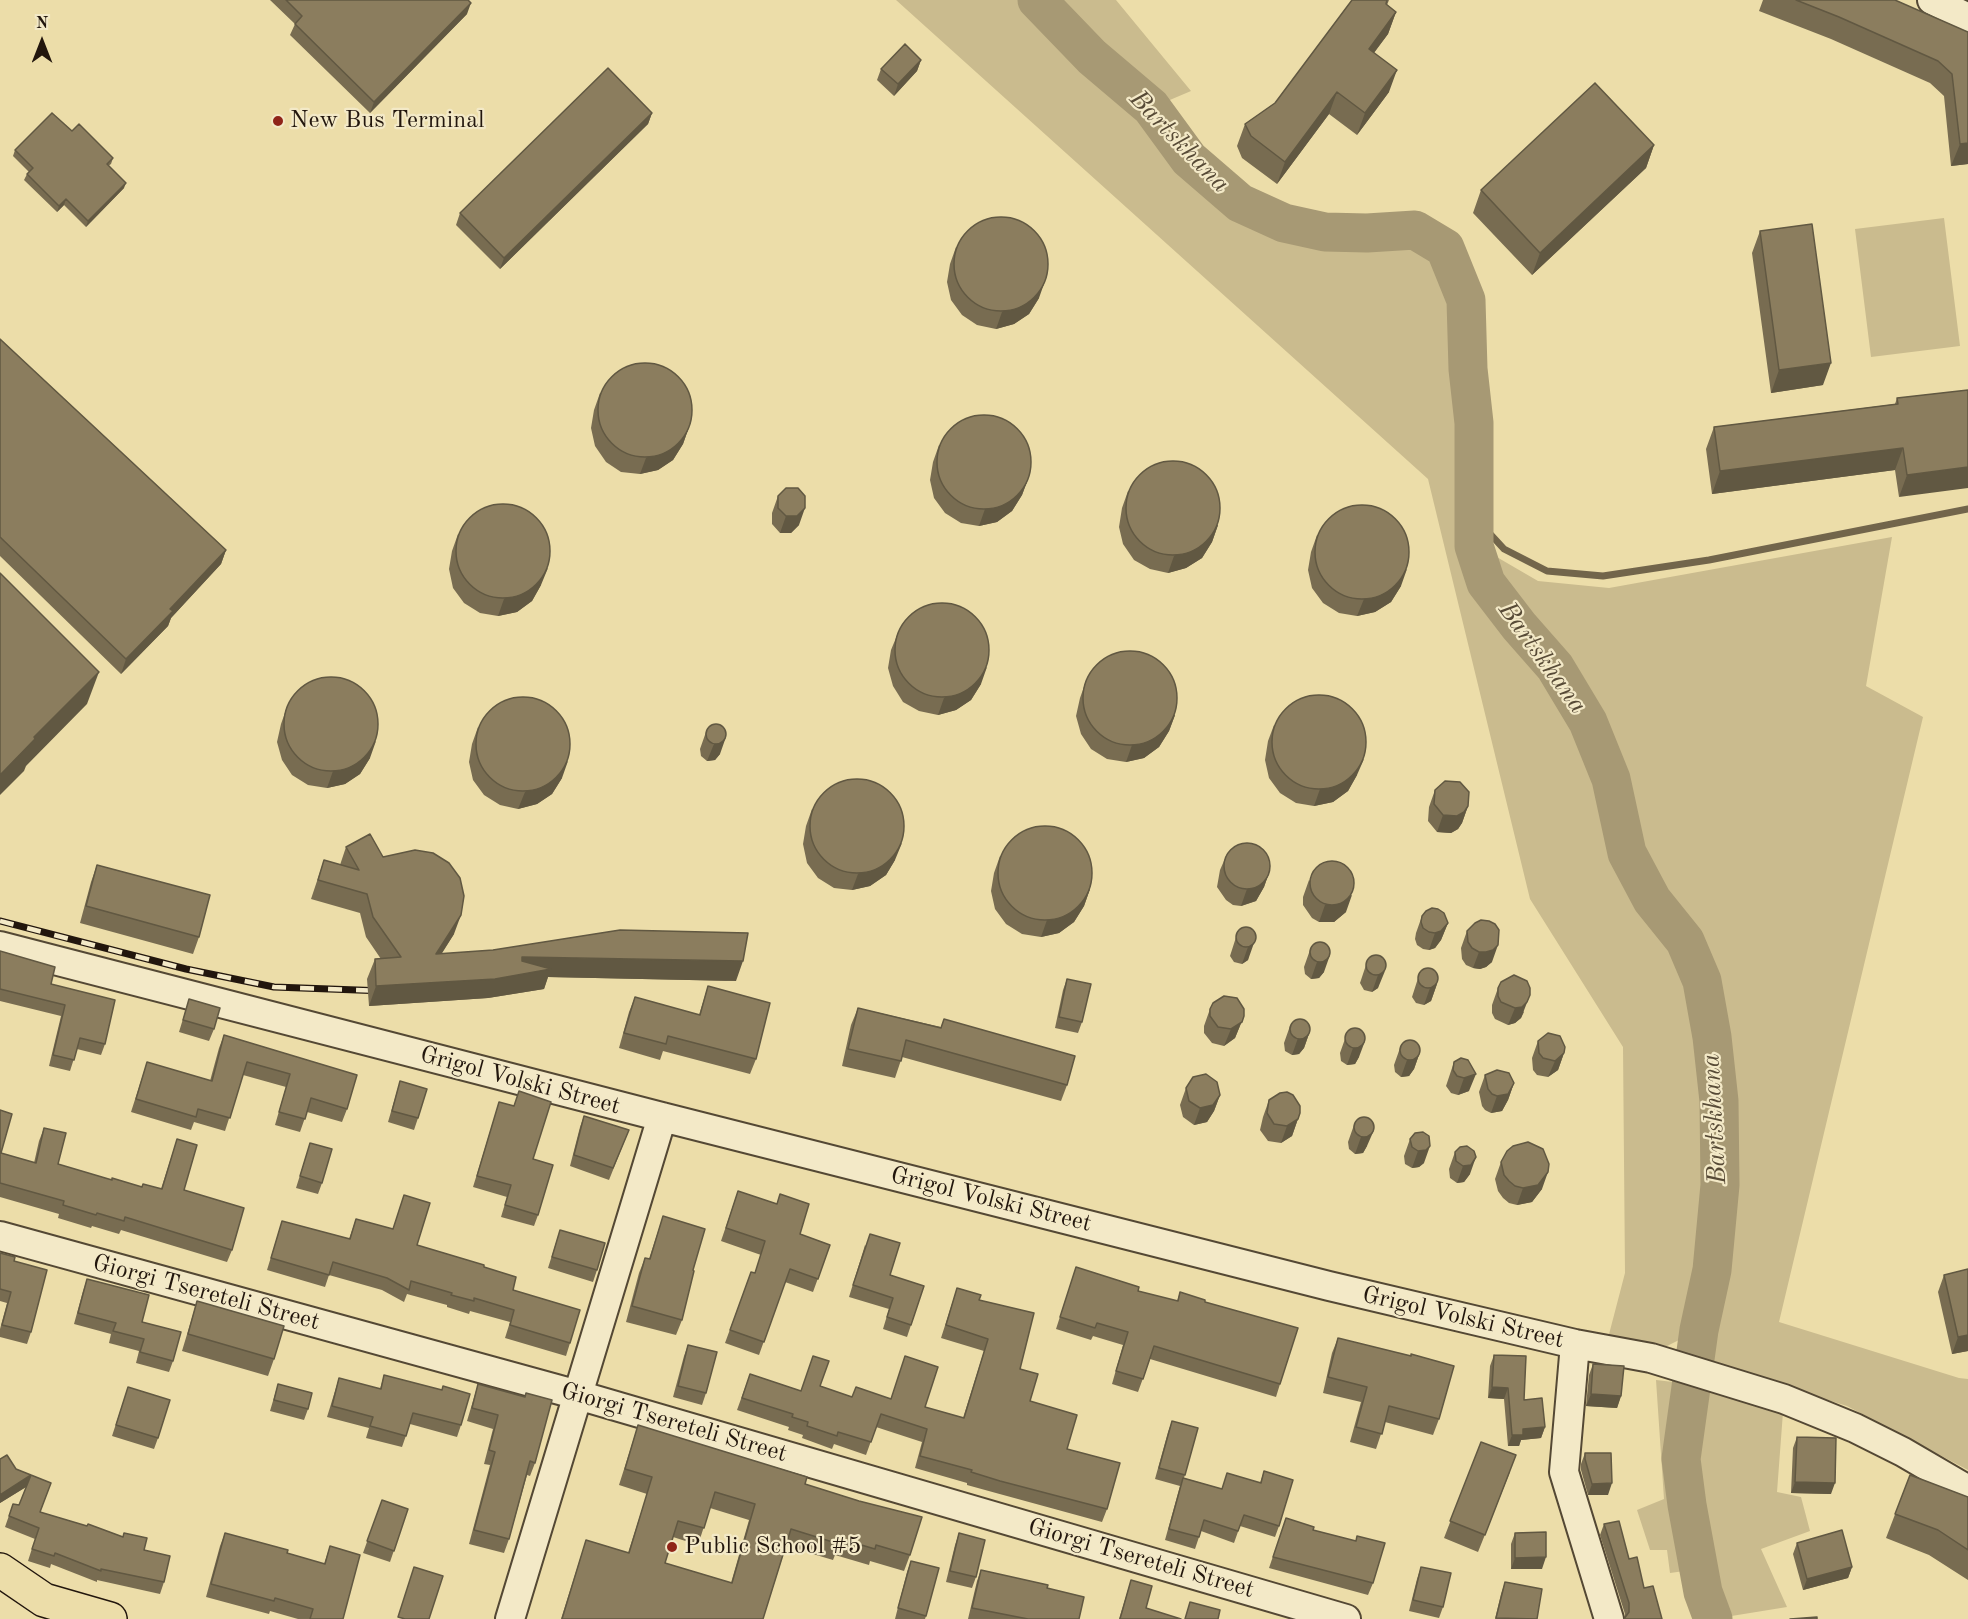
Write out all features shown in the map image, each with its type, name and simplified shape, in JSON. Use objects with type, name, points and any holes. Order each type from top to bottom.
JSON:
[{"type":"main road","points":[[0,1570],[42,1610],[110,1619]]},
{"type":"street","points":[[1932,0],[1968,18]]},
{"type":"street","name":"Grigol Volski Street","points":[[0,946],[662,1118],[1329,1286],[1575,1344],[1651,1358],[1784,1399],[1855,1428],[1903,1452],[1968,1490]]},
{"type":"street","points":[[510,1619],[662,1118]]},
{"type":"street","name":"Giorgi Tsereteli Street","points":[[0,1236],[578,1395],[1346,1619]]},
{"type":"street","points":[[1575,1344],[1564,1472],[1609,1619]]},
{"type":"shaded area","points":[[896,0],[1116,0],[1191,91],[1151,108],[1189,159],[1240,203],[1284,223],[1325,232],[1367,233],[1415,230],[1445,248],[1466,300],[1468,369],[1474,423],[1474,546],[1538,581],[1609,588],[1892,537],[1866,686],[1923,717],[1779,1322],[1968,1379],[1968,1470],[1847,1406],[1715,1365],[1699,1330],[1655,1352],[1607,1342],[1625,1273],[1623,1047],[1530,899],[1428,479]]},
{"type":"shaded area","points":[[1944,218],[1960,346],[1871,357],[1855,229]]},
{"type":"shaded area","points":[[1656,1380],[1699,1385],[1783,1412],[1777,1492],[1801,1497],[1810,1531],[1761,1549],[1787,1607],[1713,1619],[1703,1592],[1699,1569],[1670,1573],[1667,1550],[1650,1550],[1637,1510],[1664,1499]]},
{"type":"building","points":[[286,0],[468,0],[471,3],[374,102],[295,24],[302,16]]},
{"type":"building","points":[[1352,0],[1387,0],[1386,4],[1396,12],[1369,49],[1397,70],[1365,113],[1337,92],[1285,162],[1251,136],[1245,124],[1275,103]]},
{"type":"building","points":[[1796,0],[1895,0],[1968,32],[1968,143],[1960,144],[1952,74],[1938,61]]},
{"type":"building","points":[[905,44],[921,60],[898,84],[881,69]]},
{"type":"building","points":[[608,68],[652,113],[504,258],[460,213]]},
{"type":"building","points":[[1595,83],[1654,145],[1540,253],[1481,190]]},
{"type":"building","points":[[52,113],[72,131],[79,124],[113,158],[107,164],[126,183],[88,221],[66,199],[59,206],[27,174],[33,168],[15,150]]},
{"type":"building","points":[[1001,217],[1019,220],[1034,231],[1045,246],[1048,264],[1045,282],[1034,297],[1019,308],[1001,311],[983,308],[968,297],[957,282],[954,264],[957,246],[968,231],[983,220]]},
{"type":"building","points":[[1812,224],[1831,363],[1779,370],[1760,231]]},
{"type":"building","points":[[0,339],[226,550],[170,609],[173,611],[126,659],[0,537]]},
{"type":"building","points":[[645,363],[663,366],[678,377],[689,392],[692,410],[689,428],[678,443],[663,454],[645,457],[627,454],[612,443],[601,428],[598,410],[601,392],[612,377],[627,366]]},
{"type":"building","points":[[1968,390],[1968,467],[1907,475],[1903,448],[1720,471],[1714,427],[1898,404],[1897,398]]},
{"type":"building","points":[[984,415],[1002,418],[1017,429],[1028,444],[1031,462],[1028,480],[1017,495],[1002,506],[984,509],[966,506],[951,495],[940,480],[937,462],[940,444],[951,429],[966,418]]},
{"type":"building","points":[[1173,461],[1191,464],[1206,475],[1217,490],[1220,508],[1217,526],[1206,541],[1191,552],[1173,555],[1155,552],[1140,541],[1129,526],[1126,508],[1129,490],[1140,475],[1155,464]]},
{"type":"building","points":[[786,488],[798,488],[805,496],[805,508],[797,516],[786,516],[778,508],[778,496]]},
{"type":"building","points":[[503,504],[521,507],[536,518],[547,533],[550,551],[547,569],[536,584],[521,595],[503,598],[485,595],[470,584],[459,569],[456,551],[459,533],[470,518],[485,507]]},
{"type":"building","points":[[1362,505],[1380,508],[1395,519],[1406,534],[1409,552],[1406,570],[1395,585],[1380,596],[1362,599],[1344,596],[1329,585],[1318,570],[1315,552],[1318,534],[1329,519],[1344,508]]},
{"type":"building","points":[[0,573],[99,672],[34,737],[35,739],[0,775]]},
{"type":"building","points":[[942,603],[960,606],[975,617],[986,632],[989,650],[986,668],[975,683],[960,694],[942,697],[924,694],[909,683],[898,668],[895,650],[898,632],[909,617],[924,606]]},
{"type":"building","points":[[1130,651],[1148,654],[1163,665],[1174,680],[1177,698],[1174,716],[1163,731],[1148,742],[1130,745],[1112,742],[1097,731],[1086,716],[1083,698],[1086,680],[1097,665],[1112,654]]},
{"type":"building","points":[[331,677],[349,680],[364,691],[375,706],[378,724],[375,742],[364,757],[349,768],[331,771],[313,768],[298,757],[287,742],[284,724],[287,706],[298,691],[313,680]]},
{"type":"building","points":[[1319,695],[1337,698],[1352,709],[1363,724],[1366,742],[1363,760],[1352,775],[1337,786],[1319,789],[1301,786],[1286,775],[1275,760],[1272,742],[1275,724],[1286,709],[1301,698]]},
{"type":"building","points":[[523,697],[541,700],[556,711],[567,726],[570,744],[567,762],[556,777],[541,788],[523,791],[505,788],[490,777],[479,762],[476,744],[479,726],[490,711],[505,700]]},
{"type":"building","points":[[716,724],[723,727],[726,734],[723,741],[716,744],[709,741],[706,734],[709,727]]},
{"type":"building","points":[[857,779],[875,782],[890,793],[901,808],[904,826],[901,844],[890,859],[875,870],[857,873],[839,870],[824,859],[813,844],[810,826],[813,808],[824,793],[839,782]]},
{"type":"building","points":[[1445,781],[1460,782],[1469,792],[1468,806],[1457,816],[1443,815],[1434,804],[1435,790]]},
{"type":"building","points":[[1045,826],[1063,829],[1078,840],[1089,855],[1092,873],[1089,891],[1078,906],[1063,917],[1045,920],[1027,917],[1012,906],[1001,891],[998,873],[1001,855],[1012,840],[1027,829]]},
{"type":"building","points":[[370,834],[383,857],[415,850],[433,853],[449,863],[460,878],[464,896],[461,915],[436,954],[493,950],[620,930],[748,933],[743,961],[522,957],[522,961],[551,969],[495,979],[376,986],[375,959],[401,957],[373,917],[367,894],[318,880],[324,860],[359,870],[346,847]]},
{"type":"building","points":[[1247,843],[1263,850],[1270,866],[1263,882],[1247,889],[1231,882],[1224,866],[1231,850]]},
{"type":"building","points":[[1332,861],[1341,862],[1348,867],[1353,874],[1353,892],[1348,899],[1341,904],[1332,905],[1323,904],[1316,899],[1311,892],[1310,883],[1311,874],[1316,867],[1323,862]]},
{"type":"building","points":[[97,865],[210,895],[199,937],[86,906]]},
{"type":"building","points":[[1432,908],[1444,913],[1448,923],[1441,931],[1435,933],[1423,928],[1421,922],[1422,916]]},
{"type":"building","points":[[1481,920],[1495,924],[1499,930],[1498,945],[1486,952],[1479,952],[1468,942],[1467,931]]},
{"type":"building","points":[[1246,927],[1253,930],[1256,937],[1253,944],[1246,947],[1239,944],[1236,937],[1239,930]]},
{"type":"building","points":[[1320,942],[1327,945],[1330,952],[1327,959],[1320,962],[1313,959],[1310,952],[1313,945]]},
{"type":"building","points":[[0,951],[55,967],[51,984],[115,1000],[105,1044],[80,1038],[74,1060],[53,1055],[65,1005],[0,989]]},
{"type":"building","points":[[1376,955],[1383,958],[1386,965],[1383,972],[1376,975],[1369,972],[1366,965],[1369,958]]},
{"type":"building","points":[[1428,968],[1435,971],[1438,978],[1435,985],[1428,988],[1421,985],[1418,978],[1421,971]]},
{"type":"building","points":[[1514,975],[1527,981],[1530,988],[1527,1002],[1522,1007],[1515,1008],[1501,1002],[1498,996],[1501,982]]},
{"type":"building","points":[[1067,979],[1091,984],[1082,1022],[1059,1017]]},
{"type":"building","points":[[708,986],[770,1003],[756,1059],[668,1036],[666,1044],[624,1033],[635,997],[700,1015]]},
{"type":"building","points":[[1224,996],[1237,998],[1244,1009],[1242,1022],[1231,1029],[1218,1027],[1210,1016],[1213,1003]]},
{"type":"building","points":[[189,999],[220,1008],[214,1029],[183,1020]]},
{"type":"building","points":[[858,1008],[941,1028],[944,1019],[1075,1056],[1067,1085],[906,1040],[901,1061],[848,1049]]},
{"type":"building","points":[[1300,1019],[1307,1022],[1310,1029],[1307,1036],[1300,1039],[1293,1036],[1290,1029],[1293,1022]]},
{"type":"building","points":[[1355,1028],[1362,1031],[1365,1038],[1362,1045],[1355,1048],[1348,1045],[1345,1038],[1348,1031]]},
{"type":"building","points":[[1548,1033],[1560,1036],[1565,1047],[1564,1053],[1555,1061],[1543,1058],[1539,1053],[1538,1041]]},
{"type":"building","points":[[224,1035],[357,1075],[347,1109],[311,1098],[305,1119],[279,1112],[290,1074],[247,1062],[230,1118],[198,1109],[196,1117],[136,1099],[147,1062],[212,1081]]},
{"type":"building","points":[[1410,1040],[1417,1043],[1420,1050],[1417,1057],[1410,1060],[1403,1057],[1400,1050],[1403,1043]]},
{"type":"building","points":[[1461,1058],[1468,1060],[1476,1074],[1464,1078],[1457,1076],[1453,1070],[1454,1062]]},
{"type":"building","points":[[1497,1070],[1509,1073],[1514,1083],[1508,1094],[1497,1096],[1488,1089],[1485,1075]]},
{"type":"building","points":[[1206,1074],[1217,1082],[1220,1095],[1213,1105],[1200,1108],[1189,1101],[1186,1088],[1193,1077]]},
{"type":"building","points":[[400,1081],[427,1089],[418,1118],[392,1111]]},
{"type":"building","points":[[519,1091],[551,1102],[533,1159],[553,1165],[538,1215],[505,1205],[511,1185],[477,1176],[499,1102],[514,1106]]},
{"type":"building","points":[[1287,1092],[1293,1095],[1300,1106],[1298,1119],[1287,1126],[1274,1124],[1267,1113],[1269,1100],[1280,1093]]},
{"type":"building","points":[[0,1110],[12,1114],[1,1153],[36,1163],[44,1128],[66,1133],[58,1164],[142,1187],[143,1184],[162,1189],[177,1139],[197,1145],[184,1190],[244,1208],[232,1250],[125,1217],[124,1221],[97,1213],[96,1215],[63,1205],[64,1201],[0,1183]]},
{"type":"building","points":[[584,1116],[629,1130],[613,1168],[574,1155]]},
{"type":"building","points":[[1364,1117],[1371,1120],[1374,1127],[1371,1134],[1364,1137],[1357,1134],[1354,1127],[1357,1120]]},
{"type":"building","points":[[1423,1132],[1429,1136],[1430,1146],[1426,1150],[1418,1151],[1412,1147],[1410,1139],[1415,1133]]},
{"type":"building","points":[[1528,1142],[1543,1149],[1549,1164],[1548,1172],[1538,1185],[1523,1188],[1509,1181],[1504,1175],[1501,1162],[1513,1146]]},
{"type":"building","points":[[310,1143],[332,1149],[322,1183],[300,1176]]},
{"type":"building","points":[[1467,1146],[1474,1151],[1476,1157],[1471,1165],[1463,1166],[1456,1161],[1455,1152],[1460,1147]]},
{"type":"building","points":[[738,1191],[777,1204],[780,1194],[809,1204],[800,1234],[830,1245],[818,1279],[790,1269],[764,1342],[730,1330],[751,1272],[755,1273],[765,1241],[726,1228]]},
{"type":"building","points":[[404,1195],[430,1203],[417,1245],[516,1277],[513,1290],[580,1310],[570,1343],[510,1325],[514,1310],[474,1298],[474,1301],[451,1295],[452,1293],[411,1281],[409,1290],[387,1278],[333,1262],[329,1275],[271,1258],[282,1221],[350,1239],[356,1219],[393,1229]]},
{"type":"building","points":[[663,1216],[705,1229],[682,1320],[632,1306],[645,1258],[650,1259]]},
{"type":"building","points":[[560,1230],[605,1243],[597,1270],[552,1257]]},
{"type":"building","points":[[870,1234],[900,1243],[890,1275],[924,1286],[911,1325],[887,1317],[893,1298],[853,1285]]},
{"type":"building","points":[[0,1253],[15,1257],[14,1261],[47,1270],[31,1332],[2,1325],[11,1292],[0,1289]]},
{"type":"building","points":[[1076,1267],[1139,1287],[1138,1291],[1178,1301],[1180,1292],[1205,1300],[1205,1302],[1298,1328],[1280,1384],[1154,1346],[1143,1379],[1116,1371],[1128,1332],[1097,1323],[1095,1328],[1060,1317]]},
{"type":"building","points":[[1968,1269],[1968,1335],[1958,1337],[1944,1275]]},
{"type":"building","points":[[87,1279],[149,1295],[142,1322],[181,1332],[173,1361],[140,1352],[144,1339],[113,1331],[116,1323],[78,1313]]},
{"type":"building","points":[[957,1288],[981,1295],[979,1300],[1034,1313],[1020,1369],[1038,1374],[1030,1401],[1077,1415],[1067,1449],[1120,1463],[1107,1509],[1000,1481],[971,1472],[972,1470],[920,1456],[927,1429],[881,1414],[871,1442],[838,1432],[837,1436],[807,1426],[808,1422],[792,1417],[793,1414],[742,1398],[750,1374],[801,1391],[813,1356],[829,1361],[820,1386],[852,1397],[856,1387],[891,1399],[905,1356],[938,1367],[925,1407],[964,1418],[988,1339],[946,1325]]},
{"type":"building","points":[[197,1301],[284,1326],[274,1359],[188,1334]]},
{"type":"building","points":[[1338,1338],[1454,1366],[1439,1419],[1389,1406],[1382,1434],[1356,1427],[1367,1387],[1328,1377]]},
{"type":"building","points":[[688,1345],[717,1352],[706,1393],[678,1386]]},
{"type":"building","points":[[1494,1355],[1526,1356],[1524,1400],[1542,1398],[1545,1427],[1523,1429],[1523,1435],[1512,1435],[1508,1388],[1492,1387]]},
{"type":"building","points":[[1593,1364],[1624,1366],[1621,1396],[1591,1394]]},
{"type":"building","points":[[384,1375],[442,1390],[443,1386],[470,1394],[461,1425],[413,1413],[406,1436],[370,1426],[373,1417],[332,1406],[339,1378],[381,1389]]},
{"type":"building","points":[[278,1384],[312,1393],[308,1409],[274,1400]]},
{"type":"building","points":[[478,1384],[525,1397],[526,1393],[552,1400],[535,1463],[530,1461],[509,1539],[474,1530],[495,1452],[489,1450],[498,1415],[472,1408]]},
{"type":"building","points":[[128,1387],[170,1400],[158,1438],[116,1425]]},
{"type":"building","points":[[1172,1421],[1198,1428],[1185,1475],[1159,1468]]},
{"type":"building","name":"Public School #5","points":[[638,1425],[807,1477],[805,1484],[922,1517],[910,1555],[876,1545],[875,1549],[841,1539],[839,1544],[791,1529],[763,1619],[562,1619],[586,1540],[629,1553],[652,1477],[625,1469]],"holes":[[[715,1492],[755,1504],[732,1583],[665,1563],[678,1521],[704,1528]]]},
{"type":"building","points":[[1797,1437],[1836,1438],[1835,1483],[1795,1482]]},
{"type":"building","points":[[1481,1442],[1516,1455],[1485,1535],[1450,1521]]},
{"type":"building","points":[[1585,1453],[1611,1453],[1612,1483],[1592,1484]]},
{"type":"building","points":[[7,1455],[16,1469],[31,1475],[0,1495],[0,1459]]},
{"type":"building","points":[[1264,1471],[1293,1480],[1279,1526],[1244,1515],[1238,1531],[1204,1520],[1199,1537],[1169,1529],[1183,1478],[1222,1489],[1227,1473],[1261,1483]]},
{"type":"building","points":[[31,1475],[51,1483],[40,1512],[87,1526],[88,1524],[123,1537],[124,1533],[147,1538],[144,1550],[170,1556],[164,1582],[101,1569],[101,1571],[55,1553],[54,1556],[32,1549],[39,1528],[9,1516],[13,1504],[19,1505]]},
{"type":"building","points":[[1910,1475],[1968,1497],[1968,1550],[1938,1530],[1895,1514]]},
{"type":"building","points":[[382,1500],[408,1509],[394,1551],[367,1541]]},
{"type":"building","points":[[1286,1518],[1314,1527],[1313,1530],[1356,1541],[1357,1536],[1385,1543],[1373,1583],[1273,1557]]},
{"type":"building","points":[[1619,1521],[1629,1559],[1637,1557],[1644,1588],[1653,1586],[1662,1619],[1624,1619],[1629,1612],[1629,1603],[1604,1524]]},
{"type":"building","points":[[1842,1530],[1852,1567],[1807,1579],[1797,1543]]},
{"type":"building","points":[[1546,1532],[1546,1557],[1515,1558],[1515,1533]]},
{"type":"building","points":[[225,1533],[288,1550],[287,1553],[325,1564],[330,1546],[360,1555],[343,1619],[310,1619],[313,1609],[211,1584]]},
{"type":"building","points":[[959,1533],[985,1540],[976,1577],[950,1571]]},
{"type":"building","points":[[911,1561],[939,1568],[926,1616],[898,1608]]},
{"type":"building","points":[[414,1567],[443,1576],[429,1619],[398,1617]]},
{"type":"building","points":[[1421,1567],[1451,1573],[1443,1607],[1413,1600]]},
{"type":"building","points":[[981,1570],[1048,1585],[1047,1588],[1084,1597],[1079,1619],[1028,1619],[972,1608]]},
{"type":"building","points":[[1131,1580],[1152,1586],[1146,1608],[1181,1619],[1120,1619]]},
{"type":"building","points":[[1505,1582],[1542,1589],[1537,1619],[1496,1618]]},
{"type":"building","points":[[1190,1602],[1220,1610],[1218,1619],[1185,1619]]},
{"type":"building","points":[[1817,1617],[1817,1619],[1790,1619]]},
{"type":"waterway","name":"Bartskhana","points":[[1037,0],[1092,57],[1151,107],[1189,159],[1240,203],[1284,223],[1325,232],[1367,233],[1415,230],[1445,248],[1466,300],[1468,369],[1474,423],[1474,546],[1486,583],[1555,667],[1588,722],[1611,779],[1627,853],[1652,900],[1685,941],[1702,981],[1712,1037],[1719,1101],[1720,1185],[1712,1270],[1699,1330],[1681,1459],[1703,1592],[1713,1619]]},
{"type":"waterway","points":[[1476,490],[1481,524],[1504,549],[1547,571],[1603,576],[1709,560],[1968,509]]},
{"type":"railway","points":[[0,921],[186,969],[274,987],[385,991]]},
{"type":"place","name":"New Bus Terminal","points":[[278,121]]},
{"type":"place","name":"Public School #5","points":[[672,1547]]}]
